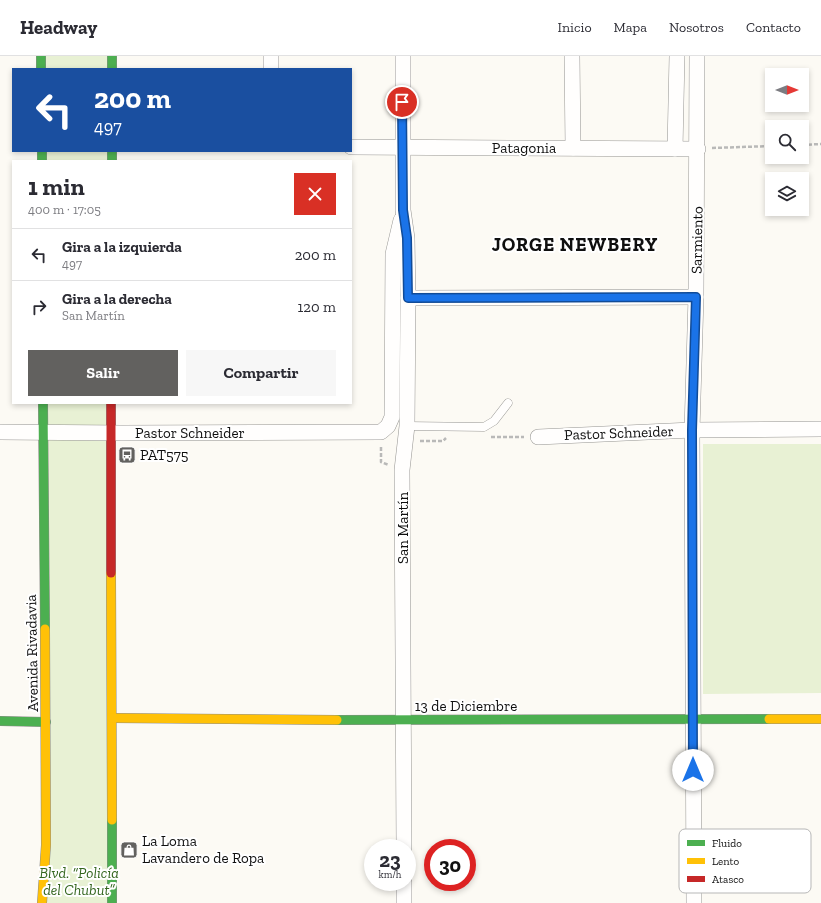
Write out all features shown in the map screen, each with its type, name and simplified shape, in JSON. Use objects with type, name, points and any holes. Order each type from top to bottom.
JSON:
[{"type":"main road","points":[[41,56],[41,68]]},
{"type":"main road","points":[[112,56],[112,68]]},
{"type":"main road","name":"Avenida Rivadavia","points":[[42,903],[46,845],[43,404]]},
{"type":"main road","points":[[111,404],[112,903]]},
{"type":"main road","name":"13 de Diciembre","points":[[112,718],[404,720],[821,719]]},
{"type":"main road","points":[[0,721],[46,722]]},
{"type":"street","points":[[271,56],[271,68]]},
{"type":"street","name":"San Martín","points":[[403,56],[403,210],[407,238],[408,298],[407,426],[402,470],[404,839]]},
{"type":"street","points":[[572,56],[573,148]]},
{"type":"street","points":[[675,149],[677,56]]},
{"type":"street","name":"Sarmiento","points":[[694,829],[692,430],[698,149],[697,56]]},
{"type":"street","name":"Patagonia","points":[[352,147],[698,149]]},
{"type":"street","name":"San Martín","points":[[381,432],[388,426],[392,417],[393,254],[403,210]]},
{"type":"street","points":[[408,298],[696,297]]},
{"type":"street","name":"Pastor Schneider","points":[[538,437],[692,430],[821,429]]},
{"type":"street","name":"Pastor Schneider","points":[[0,432],[111,434],[381,432]]},
{"type":"street","points":[[404,891],[404,903]]},
{"type":"street","name":"Sarmiento","points":[[694,893],[694,903]]},
{"type":"lane","points":[[407,426],[484,427],[494,421],[508,403]]},
{"type":"path","points":[[809,145],[821,144]]},
{"type":"path","points":[[698,149],[765,146]]},
{"type":"path","points":[[376,447],[381,447],[381,462]]},
{"type":"green space","points":[[41,56],[112,56],[112,68],[41,68]]},
{"type":"green space","points":[[42,152],[112,152],[112,160],[42,160]]},
{"type":"green space","name":"Blvd. “Policía del Chubut”","points":[[43,404],[111,404],[112,903],[42,903]]},
{"type":"green space","points":[[703,444],[821,444],[821,693],[703,694]]},
{"type":"traffic: fast","points":[[41,56],[41,68]]},
{"type":"traffic: fast","points":[[112,56],[112,68]]},
{"type":"traffic: fast","points":[[42,152],[42,160]]},
{"type":"traffic: fast","points":[[112,152],[112,160]]},
{"type":"traffic: fast","points":[[43,404],[45,629]]},
{"type":"traffic: fast","points":[[337,720],[769,719]]},
{"type":"traffic: fast","points":[[0,721],[46,722]]},
{"type":"traffic: fast","points":[[112,820],[112,903]]},
{"type":"traffic: slow","points":[[111,573],[112,820]]},
{"type":"traffic: slow","points":[[42,903],[46,845],[45,629]]},
{"type":"traffic: slow","points":[[112,718],[337,720]]},
{"type":"traffic: slow","points":[[769,719],[821,719]]},
{"type":"traffic: jam","points":[[111,404],[111,573]]},
{"type":"place","name":"PAT575","points":[[127,455]]},
{"type":"place","name":"La Loma Lavandero de Ropa","points":[[129,850]]},
{"type":"district","name":"JORGE NEWBERY","points":[[575,244]]},
{"type":"route","points":[[402,102],[403,210],[407,238],[408,298],[696,297],[692,430],[693,770]]}]
